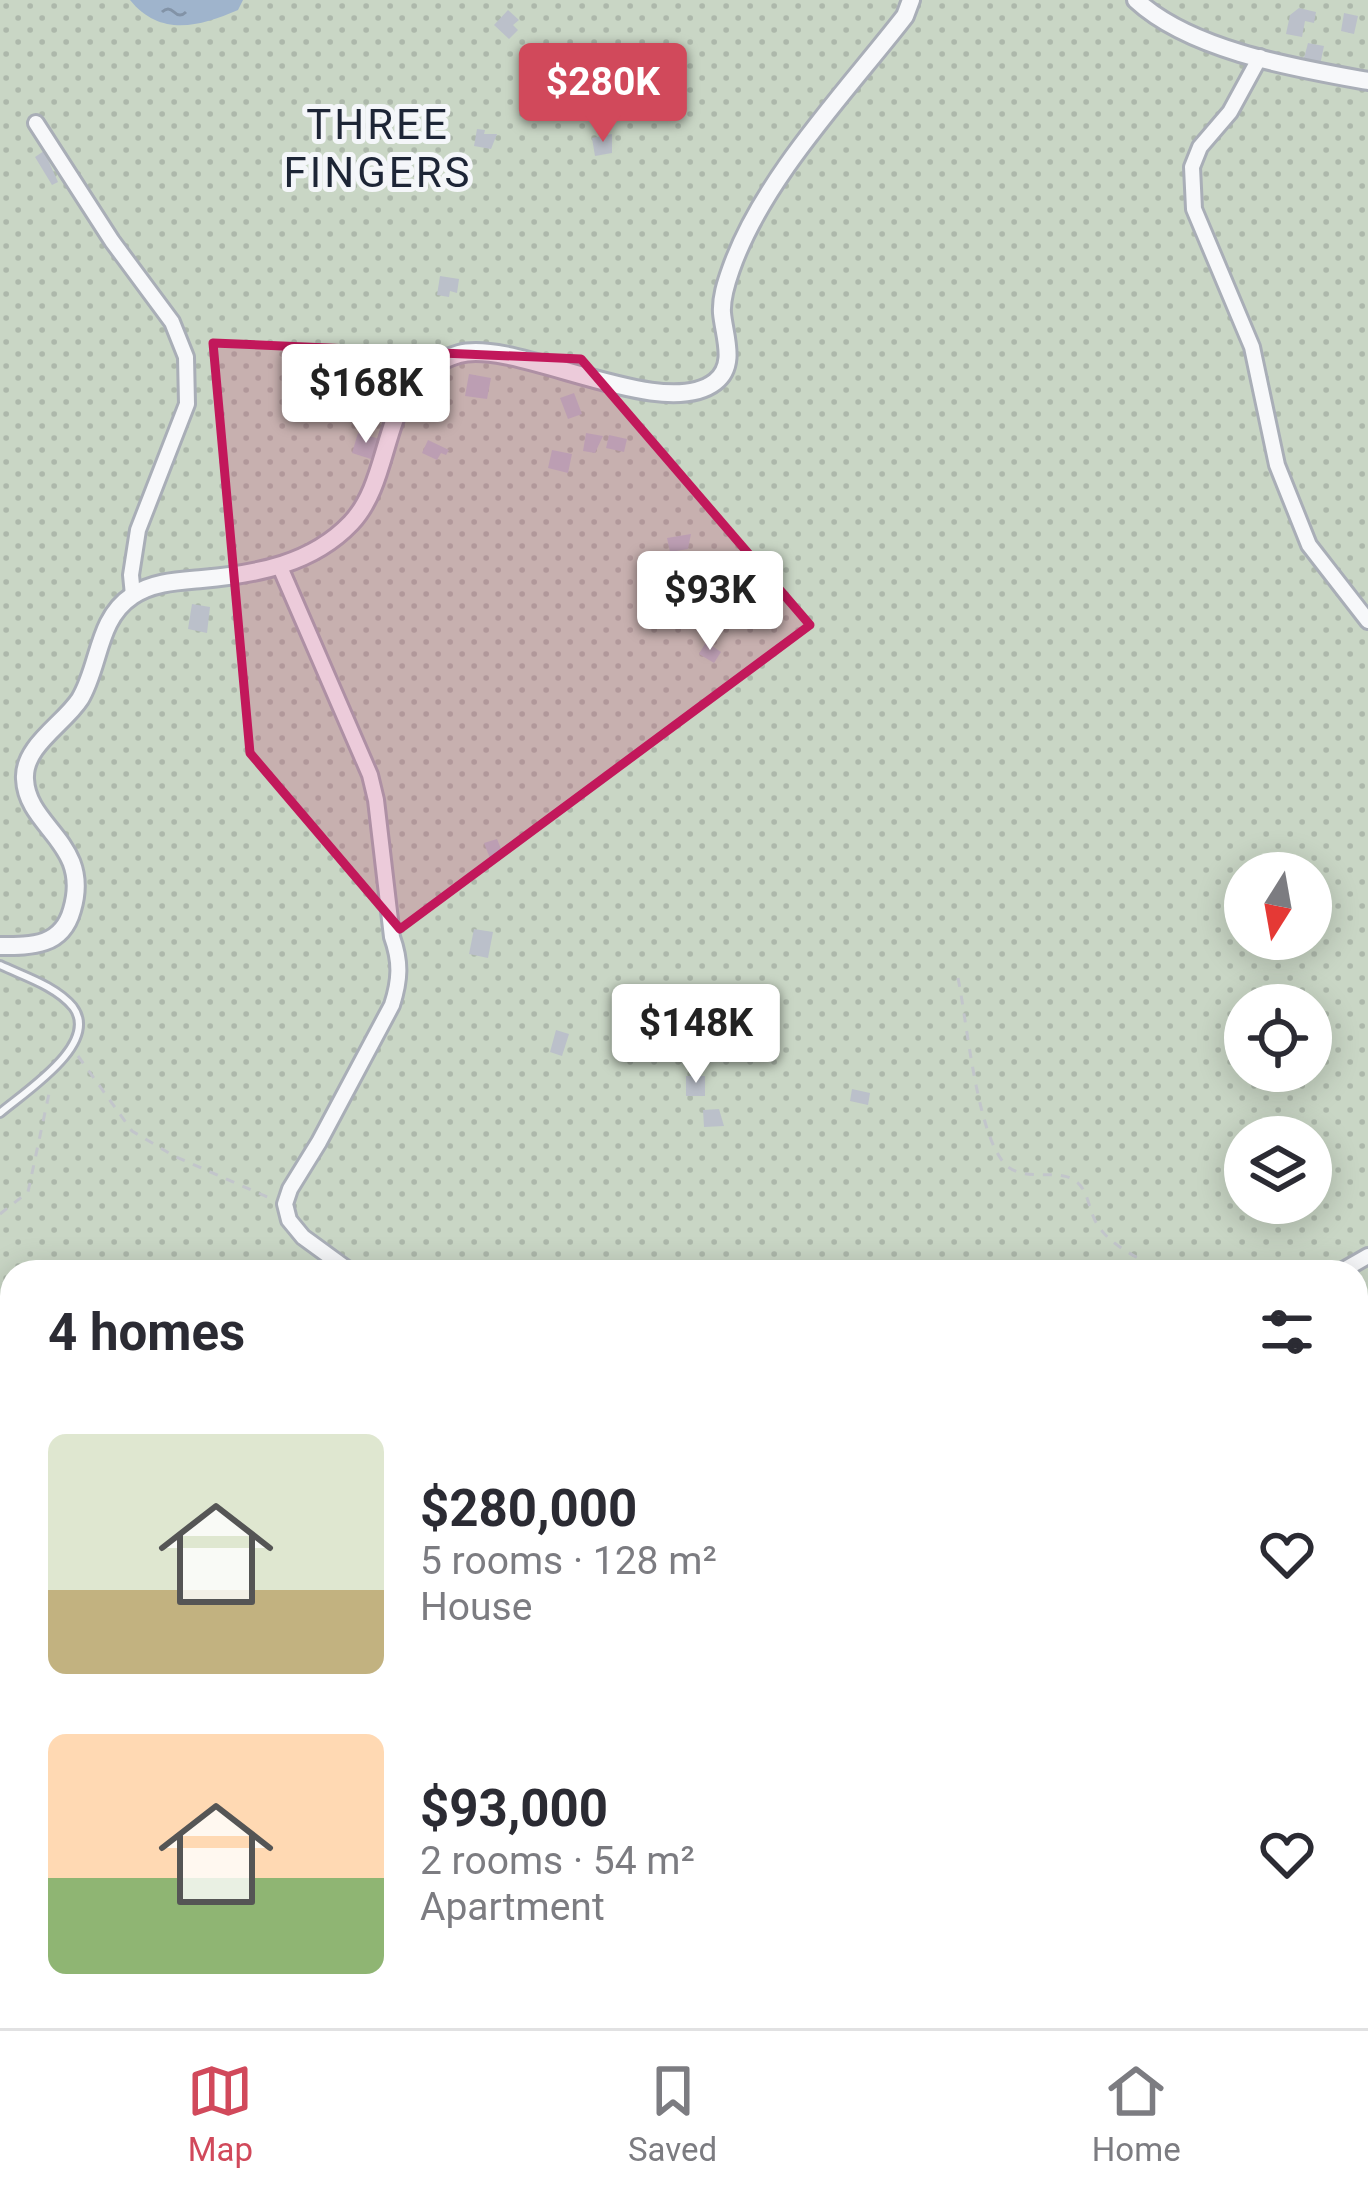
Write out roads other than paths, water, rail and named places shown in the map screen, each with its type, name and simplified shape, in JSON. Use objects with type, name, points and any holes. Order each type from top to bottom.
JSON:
[{"type":"street","points":[[0,946],[49,942],[68,925],[75,901],[71,861],[29,798],[27,764],[82,695],[116,612],[133,595],[161,584],[280,568],[325,546],[352,522],[375,478],[395,412],[433,366],[455,355],[494,353],[637,388],[700,389],[717,381],[728,353],[724,293],[744,235],[782,175],[905,16],[911,0]]},
{"type":"street","points":[[1136,0],[1194,36],[1260,57],[1368,81]]},
{"type":"street","points":[[1260,57],[1230,112],[1200,147],[1192,166],[1195,209],[1252,347],[1277,465],[1309,544],[1368,621]]},
{"type":"street","points":[[36,123],[112,241],[172,322],[186,357],[187,404],[138,530],[131,574],[133,595]]},
{"type":"street","points":[[280,568],[370,775],[400,982],[372,1046],[285,1204],[289,1220],[303,1237],[335,1260]]},
{"type":"lane","points":[[0,965],[56,992],[77,1016],[73,1047],[54,1070],[0,1113]]},
{"type":"water","points":[[130,0],[243,0],[238,10],[181,25],[154,20]]},
{"type":"district","name":"THREE FINGERS","points":[[378,148]]}]
